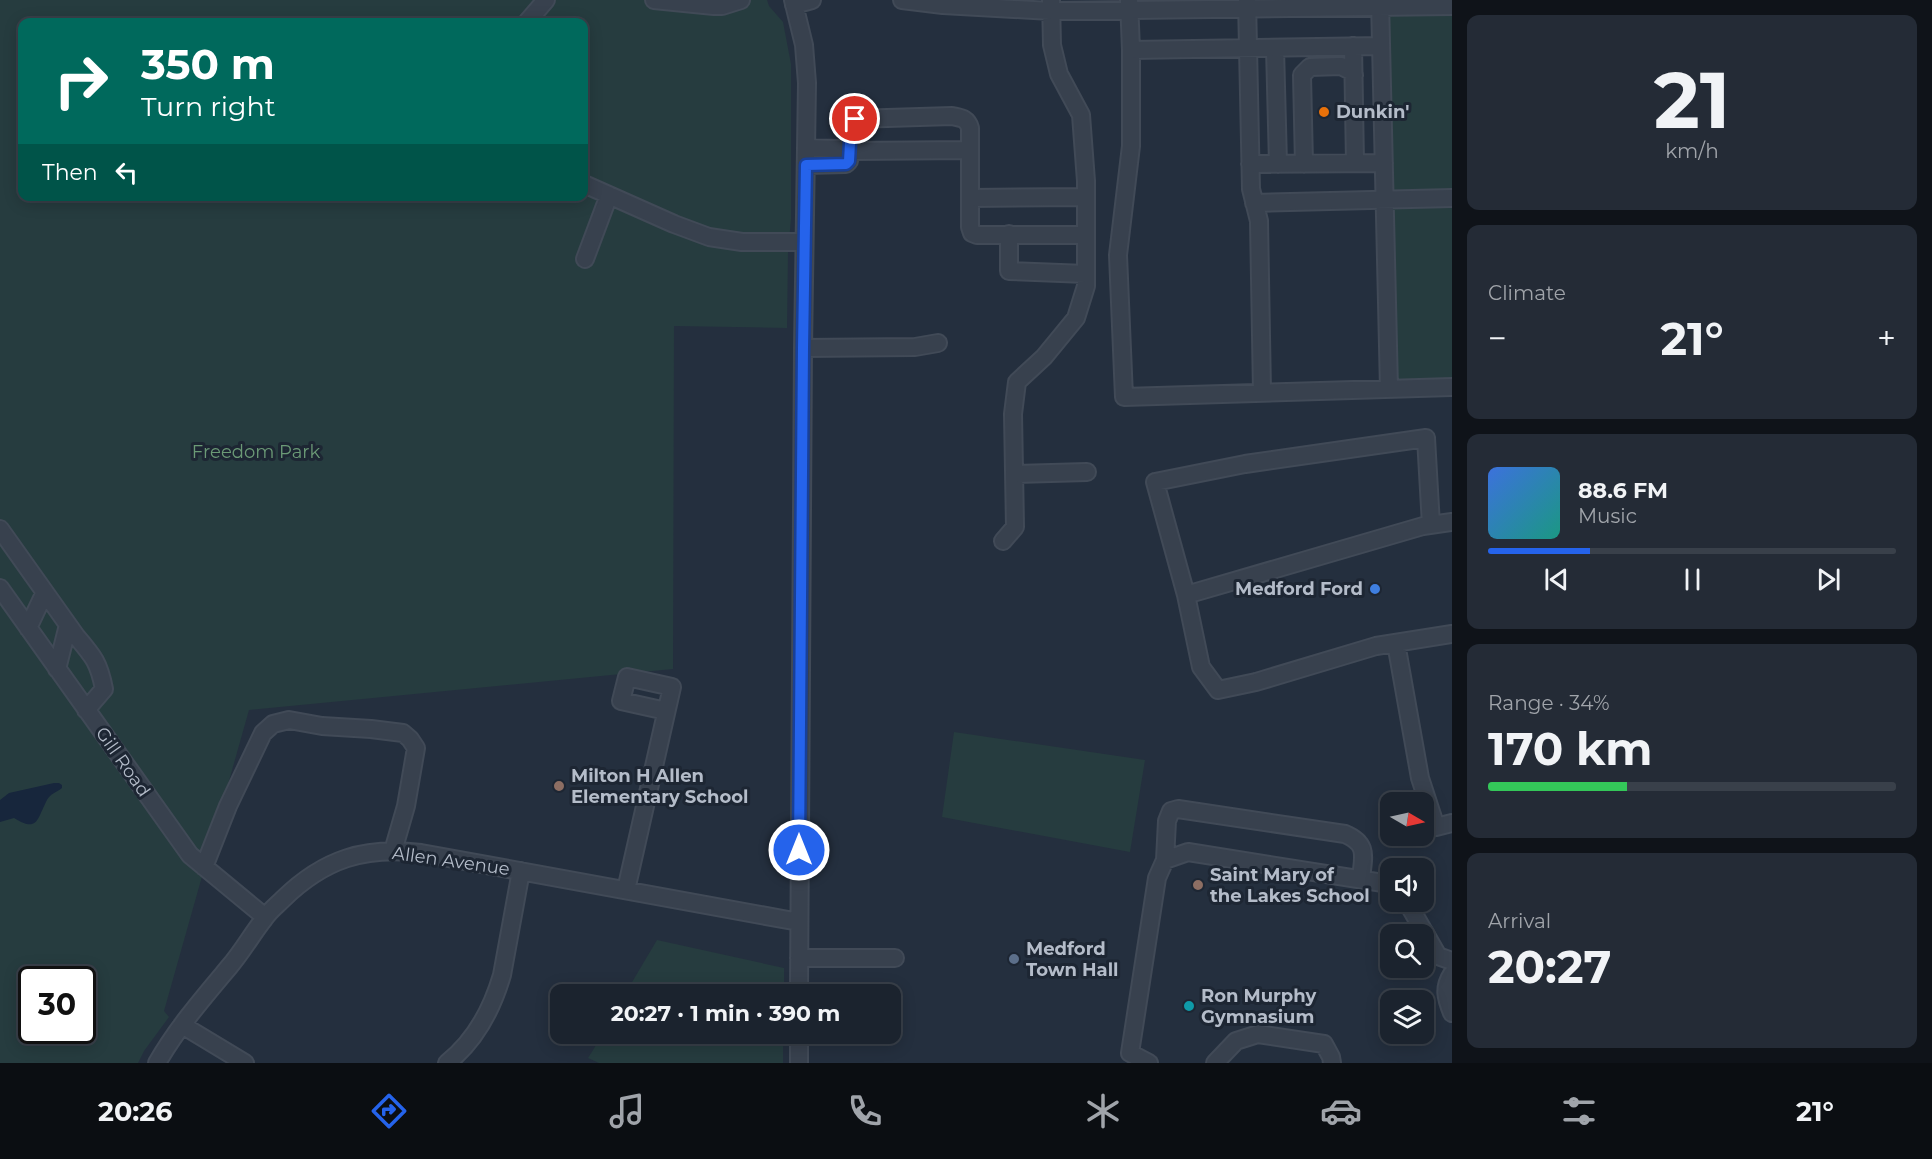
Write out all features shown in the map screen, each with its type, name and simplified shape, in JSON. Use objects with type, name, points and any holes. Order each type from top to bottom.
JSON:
[{"type":"street","points":[[530,18],[545,0]]},
{"type":"street","points":[[654,0],[722,6],[741,0]]},
{"type":"street","points":[[799,984],[806,64],[794,3],[813,0]]},
{"type":"street","points":[[902,0],[1051,5],[1380,3],[1452,6]]},
{"type":"street","points":[[1380,3],[1389,389]]},
{"type":"street","points":[[1247,4],[1251,189],[1259,221],[1262,392]]},
{"type":"street","points":[[1003,541],[1015,527],[1013,414],[1017,382],[1044,357],[1076,318],[1086,286],[1086,196],[1081,115],[1059,74],[1052,45],[1051,5]]},
{"type":"street","points":[[1130,5],[1131,146],[1118,255],[1124,397],[1452,387]]},
{"type":"street","points":[[1353,46],[1356,163]]},
{"type":"street","points":[[1131,50],[1381,46]]},
{"type":"street","points":[[1275,48],[1278,164]]},
{"type":"street","points":[[1304,164],[1302,75],[1304,71],[1310,67],[1341,66],[1354,75]]},
{"type":"street","points":[[806,165],[846,164],[851,151],[851,125],[855,119],[952,116],[963,118],[968,122],[970,128],[970,227],[972,233],[977,235],[1086,235]]},
{"type":"street","points":[[806,148],[851,151],[970,150]]},
{"type":"street","points":[[1250,164],[1383,163]]},
{"type":"street","points":[[588,186],[709,237],[742,242],[804,242]]},
{"type":"street","points":[[585,259],[609,195]]},
{"type":"street","points":[[970,198],[1086,196]]},
{"type":"street","points":[[1254,203],[1452,198]]},
{"type":"street","points":[[1009,234],[1009,271],[1086,274]]},
{"type":"street","points":[[803,348],[915,347],[938,343]]},
{"type":"street","points":[[1431,525],[1426,438],[1245,464],[1155,482],[1186,595],[1202,667],[1218,690],[1256,682],[1376,646],[1452,634]]},
{"type":"street","points":[[1015,474],[1087,472]]},
{"type":"street","points":[[1186,595],[1431,525],[1452,522]]},
{"type":"street","points":[[0,529],[100,669],[104,690],[86,710]]},
{"type":"street","name":"Gill Road","points":[[0,588],[189,855],[265,917]]},
{"type":"street","points":[[28,628],[45,592]]},
{"type":"street","points":[[57,669],[68,625]]},
{"type":"street","points":[[1396,643],[1420,778],[1436,827],[1452,823]]},
{"type":"street","points":[[626,890],[666,711]]},
{"type":"street","points":[[204,867],[228,806],[263,734],[273,724],[289,720],[322,726],[403,733],[410,739],[416,748],[415,758],[406,806],[393,850]]},
{"type":"street","points":[[1149,1063],[1130,1053],[1156,878],[1165,860],[1167,821],[1171,811],[1178,809],[1345,834],[1361,844],[1363,851],[1361,879]]},
{"type":"street","name":"Allen Avenue","points":[[157,1063],[182,1025],[239,954],[265,917],[304,880],[331,864],[361,854],[393,850],[422,853],[799,922]]},
{"type":"street","points":[[1165,860],[1188,852],[1380,882]]},
{"type":"street","points":[[448,1062],[478,1029],[498,990],[521,871]]},
{"type":"street","points":[[1413,912],[1438,956],[1452,961]]},
{"type":"street","points":[[799,958],[895,958]]},
{"type":"street","points":[[1452,974],[1445,995],[1452,1012]]},
{"type":"street","points":[[182,1025],[245,1063]]},
{"type":"street","points":[[1215,1063],[1236,1041],[1258,1034],[1324,1044],[1332,1057],[1332,1063]]},
{"type":"street","points":[[799,1044],[799,1063]]},
{"type":"green space","name":"Freedom Park","points":[[0,0],[767,0],[769,6],[783,22],[791,64],[791,219],[787,328],[674,326],[673,669],[249,710],[164,1011],[169,1017],[138,1063],[0,1063]]},
{"type":"green space","points":[[1380,6],[1452,6],[1452,387],[1389,389]]},
{"type":"green space","points":[[954,732],[1145,760],[1130,852],[942,817]]},
{"type":"green space","points":[[657,940],[784,968],[784,984],[631,984]]},
{"type":"green space","points":[[597,1044],[783,1044],[783,1063],[599,1063],[588,1058]]},
{"type":"water","points":[[59,783],[62,788],[48,798],[36,822],[28,824],[14,818],[0,822],[0,800],[9,793]]},
{"type":"place","name":"Dunkin'","points":[[1324,112]]},
{"type":"place","name":"Medford Ford","points":[[1375,589]]},
{"type":"place","name":"Milton H Allen Elementary School","points":[[559,786]]},
{"type":"place","name":"Saint Mary of the Lakes School","points":[[1198,885]]},
{"type":"place","name":"Medford Town Hall","points":[[1014,959]]},
{"type":"place","name":"Ron Murphy Gymnasium","points":[[1189,1006]]},
{"type":"route","points":[[799,850],[806,165],[846,164],[851,151],[851,125],[855,119]]}]
